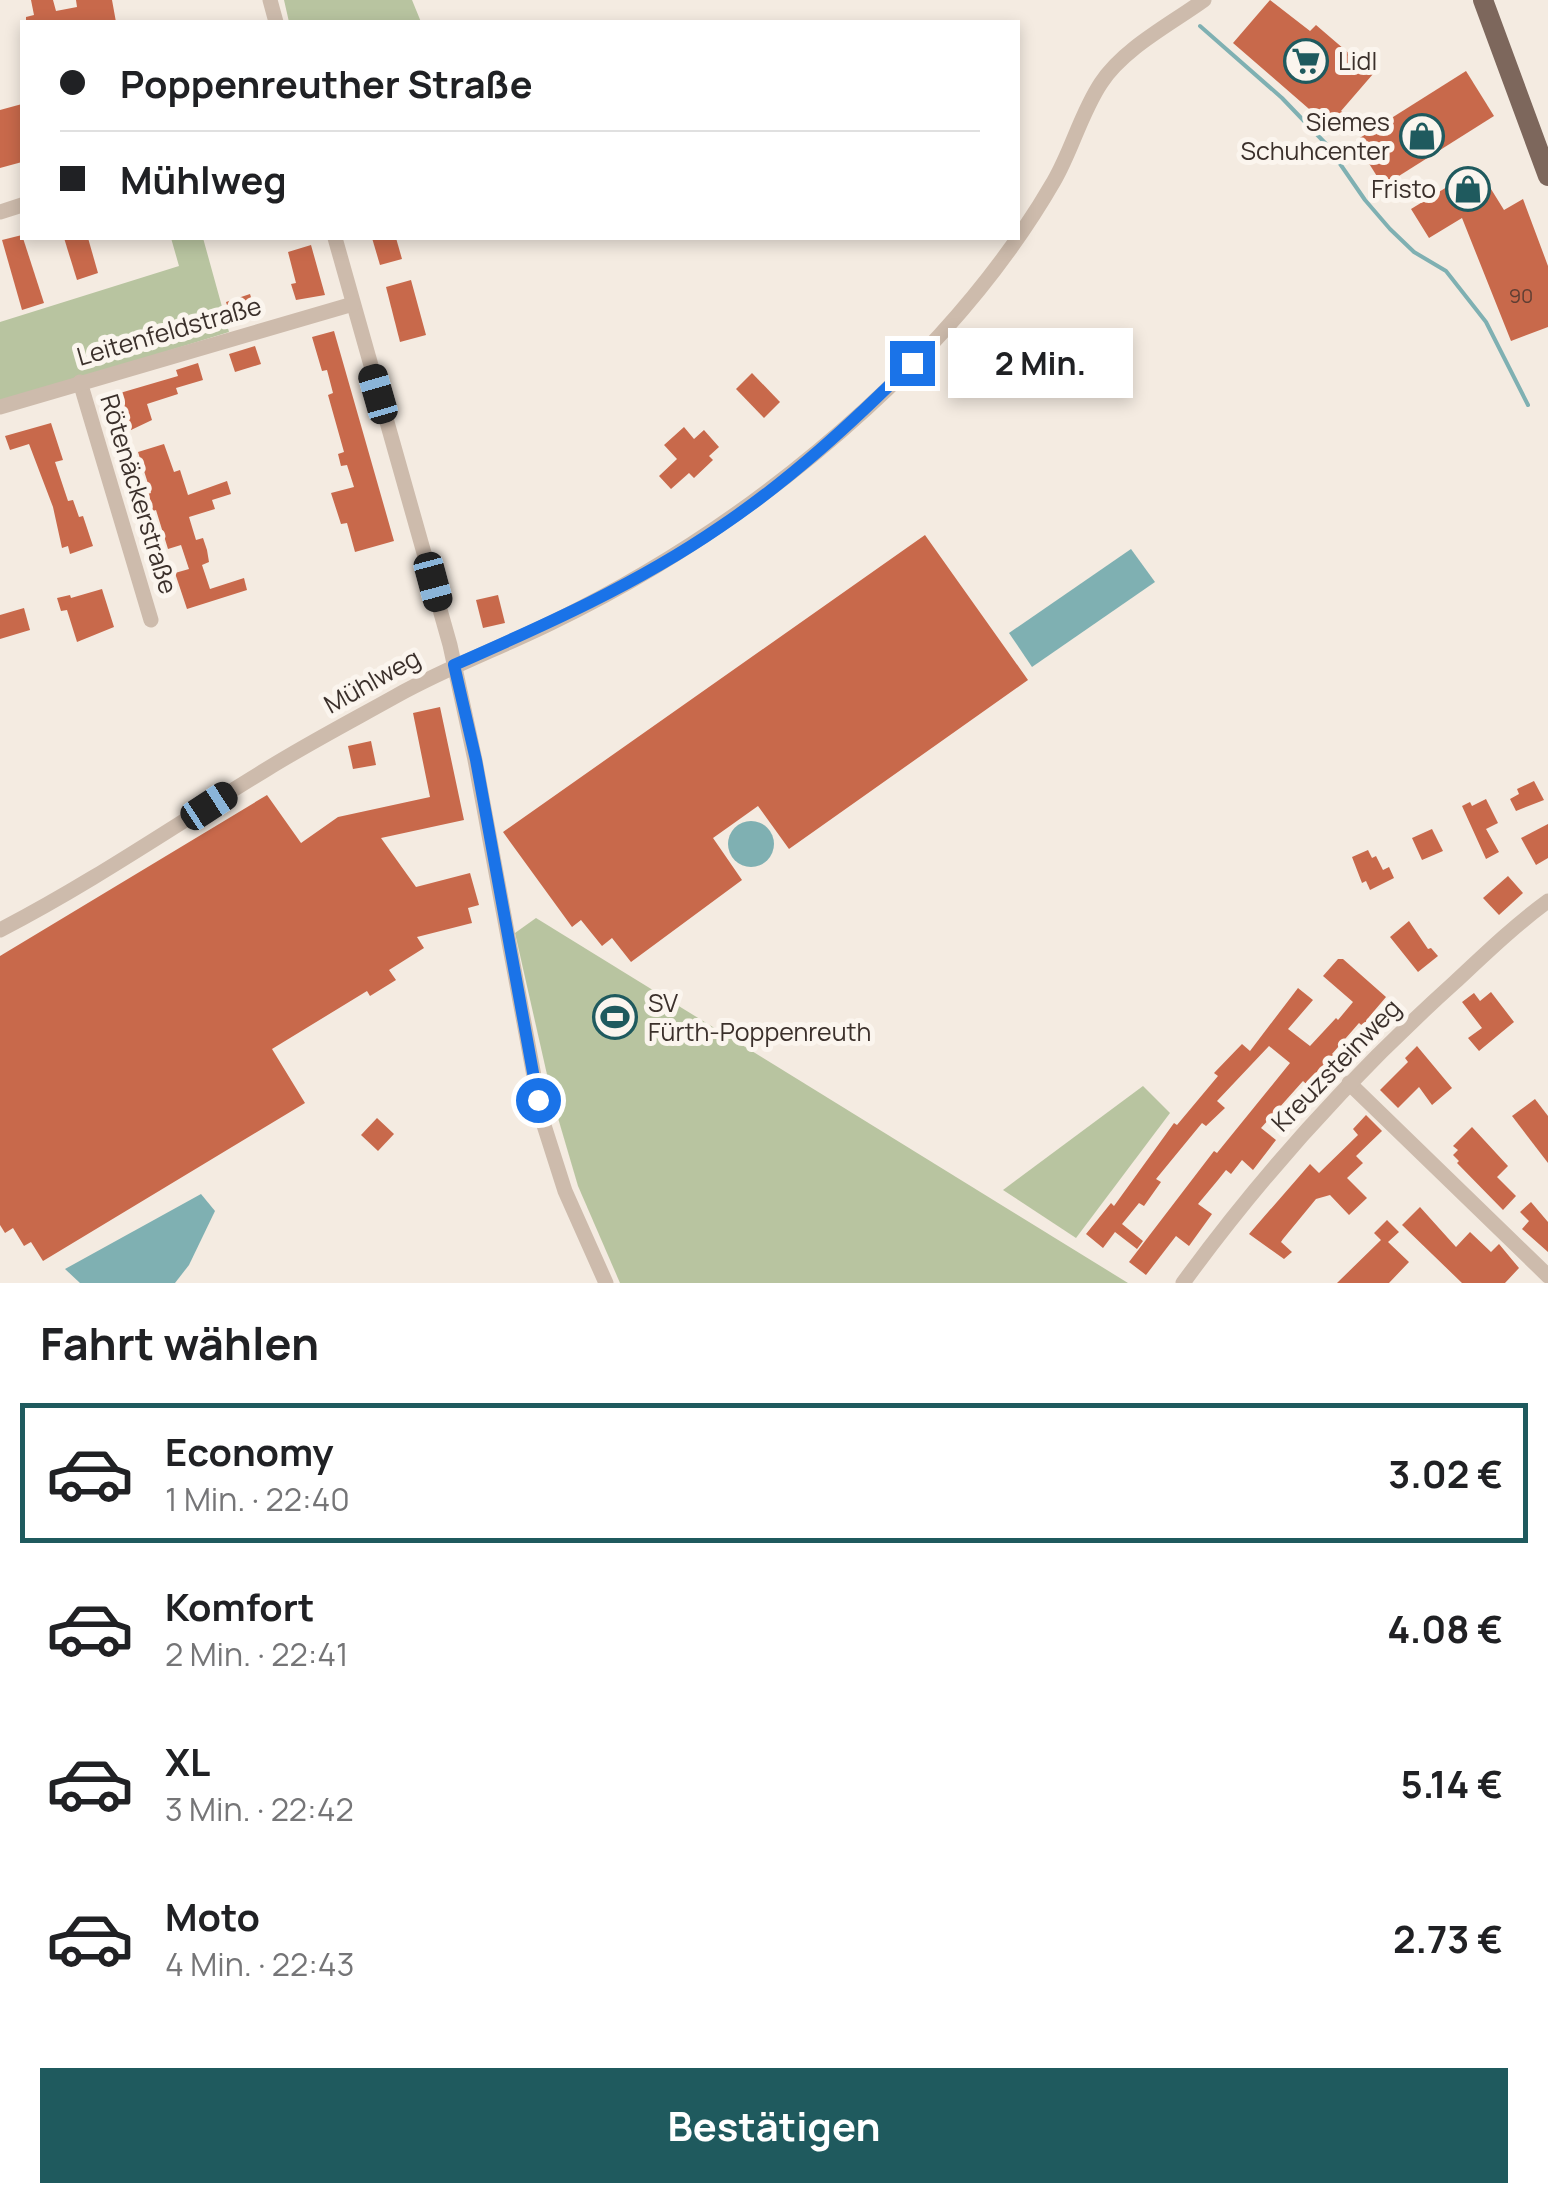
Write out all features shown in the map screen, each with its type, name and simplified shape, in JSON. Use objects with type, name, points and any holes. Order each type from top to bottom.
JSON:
[{"type":"main road","points":[[1483,0],[1548,176]]},
{"type":"street","name":"Mühlweg","points":[[1020,234],[1056,178],[1102,81],[1130,54],[1204,0]]},
{"type":"street","points":[[336,240],[454,665],[542,1118],[569,1202],[606,1283]]},
{"type":"street","name":"Mühlweg","points":[[0,930],[113,868],[270,766],[454,665],[551,623],[718,529],[776,487],[866,408],[987,280],[1016,240]]},
{"type":"street","name":"Leitenfeldstraße","points":[[0,408],[353,304]]},
{"type":"street","name":"Rötenäckerstraße","points":[[80,382],[150,620]]},
{"type":"street","name":"Kreuzsteinweg","points":[[1183,1283],[1253,1192],[1349,1083],[1413,1019],[1548,902]]},
{"type":"street","points":[[1349,1083],[1548,1276]]},
{"type":"green space","points":[[284,0],[412,0],[420,20],[289,20]]},
{"type":"green space","points":[[172,240],[204,240],[229,332],[0,403],[0,322],[179,266]]},
{"type":"green space","name":"SV Fürth-Poppenreuth","points":[[536,918],[1128,1283],[620,1283],[578,1186],[553,1101],[515,933]]},
{"type":"green space","points":[[1143,1086],[1170,1113],[1076,1238],[1003,1190]]},
{"type":"water","points":[[1131,549],[1155,582],[1032,667],[1009,633]]},
{"type":"water","points":[[751,821],[767,828],[774,844],[767,860],[751,867],[735,860],[728,844],[735,828]]},
{"type":"water","points":[[201,1194],[215,1211],[189,1265],[175,1283],[80,1283],[65,1269]]},
{"type":"building","points":[[31,0],[53,0],[56,11],[77,7],[76,0],[112,0],[116,20],[26,20],[34,15]]},
{"type":"building","points":[[1270,0],[1310,31],[1316,25],[1373,74],[1341,111],[1352,120],[1339,135],[1233,43]]},
{"type":"building","points":[[1466,71],[1494,116],[1383,186],[1355,141]]},
{"type":"building","points":[[20,105],[20,163],[0,168],[0,110]]},
{"type":"building","points":[[1478,168],[1504,210],[1523,199],[1548,266],[1548,327],[1511,341],[1462,218],[1429,238],[1411,209]]},
{"type":"building","points":[[20,236],[24,240],[44,303],[22,310],[2,240]]},
{"type":"building","points":[[65,240],[89,240],[98,273],[77,280]]},
{"type":"building","points":[[373,240],[397,240],[402,259],[380,265]]},
{"type":"building","points":[[311,245],[325,295],[296,300],[288,252]]},
{"type":"building","points":[[411,280],[426,335],[400,342],[386,287]]},
{"type":"building","points":[[250,294],[257,316],[233,324],[226,302]]},
{"type":"building","points":[[334,331],[394,541],[355,552],[347,523],[341,524],[331,493],[354,487],[347,465],[341,466],[338,454],[344,452],[328,395],[333,393],[312,337]]},
{"type":"building","points":[[255,346],[261,364],[235,372],[229,354]]},
{"type":"building","points":[[198,363],[203,380],[176,388],[178,394],[147,404],[152,420],[131,430],[120,393],[178,376],[176,370]]},
{"type":"building","points":[[752,373],[780,402],[764,418],[736,389]]},
{"type":"building","points":[[51,423],[63,460],[55,462],[68,501],[73,500],[79,517],[83,516],[93,546],[70,554],[68,546],[62,548],[53,507],[29,444],[10,450],[5,436]]},
{"type":"building","points":[[684,427],[694,439],[704,430],[719,447],[709,456],[713,460],[694,478],[689,473],[671,489],[659,476],[677,459],[664,445]]},
{"type":"building","points":[[164,444],[174,472],[180,470],[188,495],[227,481],[231,494],[212,500],[215,509],[189,517],[196,540],[203,538],[207,550],[209,562],[202,565],[210,589],[244,578],[247,590],[187,609],[175,573],[189,569],[181,545],[168,549],[156,510],[140,515],[134,498],[151,493],[138,452]]},
{"type":"building","points":[[925,535],[1028,680],[789,849],[758,806],[713,838],[742,880],[631,962],[612,938],[602,946],[581,920],[572,927],[503,832]]},
{"type":"building","points":[[102,589],[114,627],[77,642],[67,610],[61,611],[57,598]]},
{"type":"building","points":[[498,595],[505,623],[483,628],[476,600]]},
{"type":"building","points":[[24,608],[30,630],[0,639],[0,615]]},
{"type":"building","points":[[440,707],[464,820],[381,838],[416,887],[470,873],[479,905],[468,908],[472,923],[417,937],[424,948],[389,970],[396,980],[370,996],[367,991],[272,1049],[305,1103],[43,1261],[31,1242],[24,1246],[13,1228],[5,1233],[0,1225],[0,956],[267,795],[301,843],[338,817],[430,797],[413,713]]},
{"type":"building","points":[[371,741],[376,765],[353,769],[348,746]]},
{"type":"building","points":[[1534,781],[1544,800],[1516,811],[1510,799],[1519,794],[1517,789]]},
{"type":"building","points":[[1486,799],[1498,823],[1486,829],[1499,852],[1486,859],[1462,806]]},
{"type":"building","points":[[1548,824],[1548,858],[1536,865],[1521,838]]},
{"type":"building","points":[[1432,829],[1443,851],[1422,860],[1412,838]]},
{"type":"building","points":[[1368,850],[1383,870],[1389,867],[1394,878],[1370,890],[1366,881],[1362,883],[1352,857]]},
{"type":"building","points":[[1508,876],[1523,893],[1499,915],[1483,898]]},
{"type":"building","points":[[1409,921],[1428,949],[1438,956],[1418,972],[1390,937]]},
{"type":"building","points":[[1338,959],[1343,959],[1386,997],[1369,1017],[1381,1028],[1374,1036],[1359,1023],[1332,1054],[1343,1065],[1335,1074],[1315,1092],[1303,1081],[1261,1128],[1276,1140],[1253,1170],[1242,1160],[1231,1174],[1226,1170],[1198,1204],[1212,1214],[1189,1246],[1176,1236],[1146,1275],[1129,1262],[1214,1151],[1217,1153],[1290,1063],[1269,1046],[1217,1101],[1225,1108],[1206,1126],[1202,1123],[1156,1179],[1161,1182],[1144,1206],[1139,1203],[1122,1224],[1143,1241],[1137,1249],[1115,1232],[1103,1248],[1086,1234],[1111,1203],[1114,1206],[1174,1123],[1177,1125],[1218,1076],[1214,1073],[1242,1044],[1250,1051],[1298,988],[1313,1000],[1288,1029],[1310,1046],[1338,1020],[1353,1002],[1323,976]]},
{"type":"building","points":[[1491,992],[1514,1022],[1479,1051],[1468,1038],[1482,1028],[1462,1002],[1474,993],[1480,1001]]},
{"type":"building","points":[[1417,1046],[1452,1088],[1432,1105],[1419,1087],[1398,1108],[1380,1090],[1408,1062],[1405,1058]]},
{"type":"building","points":[[1535,1099],[1548,1116],[1548,1163],[1512,1116]]},
{"type":"building","points":[[1366,1115],[1382,1131],[1356,1156],[1363,1163],[1347,1178],[1367,1198],[1349,1215],[1330,1195],[1316,1199],[1281,1242],[1292,1252],[1284,1259],[1249,1234],[1310,1164],[1319,1173],[1358,1135],[1353,1129]]},
{"type":"building","points":[[377,1118],[394,1134],[378,1151],[361,1135]]},
{"type":"building","points":[[1472,1127],[1508,1166],[1497,1177],[1516,1196],[1503,1210],[1453,1155],[1458,1150],[1453,1146]]},
{"type":"building","points":[[1531,1202],[1548,1222],[1548,1252],[1522,1229],[1529,1221],[1520,1212]]},
{"type":"building","points":[[1420,1207],[1456,1247],[1470,1232],[1491,1252],[1499,1244],[1519,1268],[1505,1283],[1462,1283],[1402,1225]]},
{"type":"building","points":[[1387,1220],[1399,1232],[1388,1242],[1409,1262],[1389,1283],[1337,1283],[1381,1240],[1374,1233]]},
{"type":"waterway","points":[[1200,26],[1282,98],[1327,145],[1390,229],[1414,252],[1446,271],[1486,322],[1528,405]]},
{"type":"place","name":"Lidl","points":[[1306,61]]},
{"type":"place","name":"Siemes Schuhcenter","points":[[1422,136]]},
{"type":"place","name":"Fristo","points":[[1468,189]]},
{"type":"place","name":"SV Fürth-Poppenreuth","points":[[615,1017]]},
{"type":"route","points":[[538,1100],[476,760],[454,665],[551,623],[718,529],[776,487],[912,363]]}]
